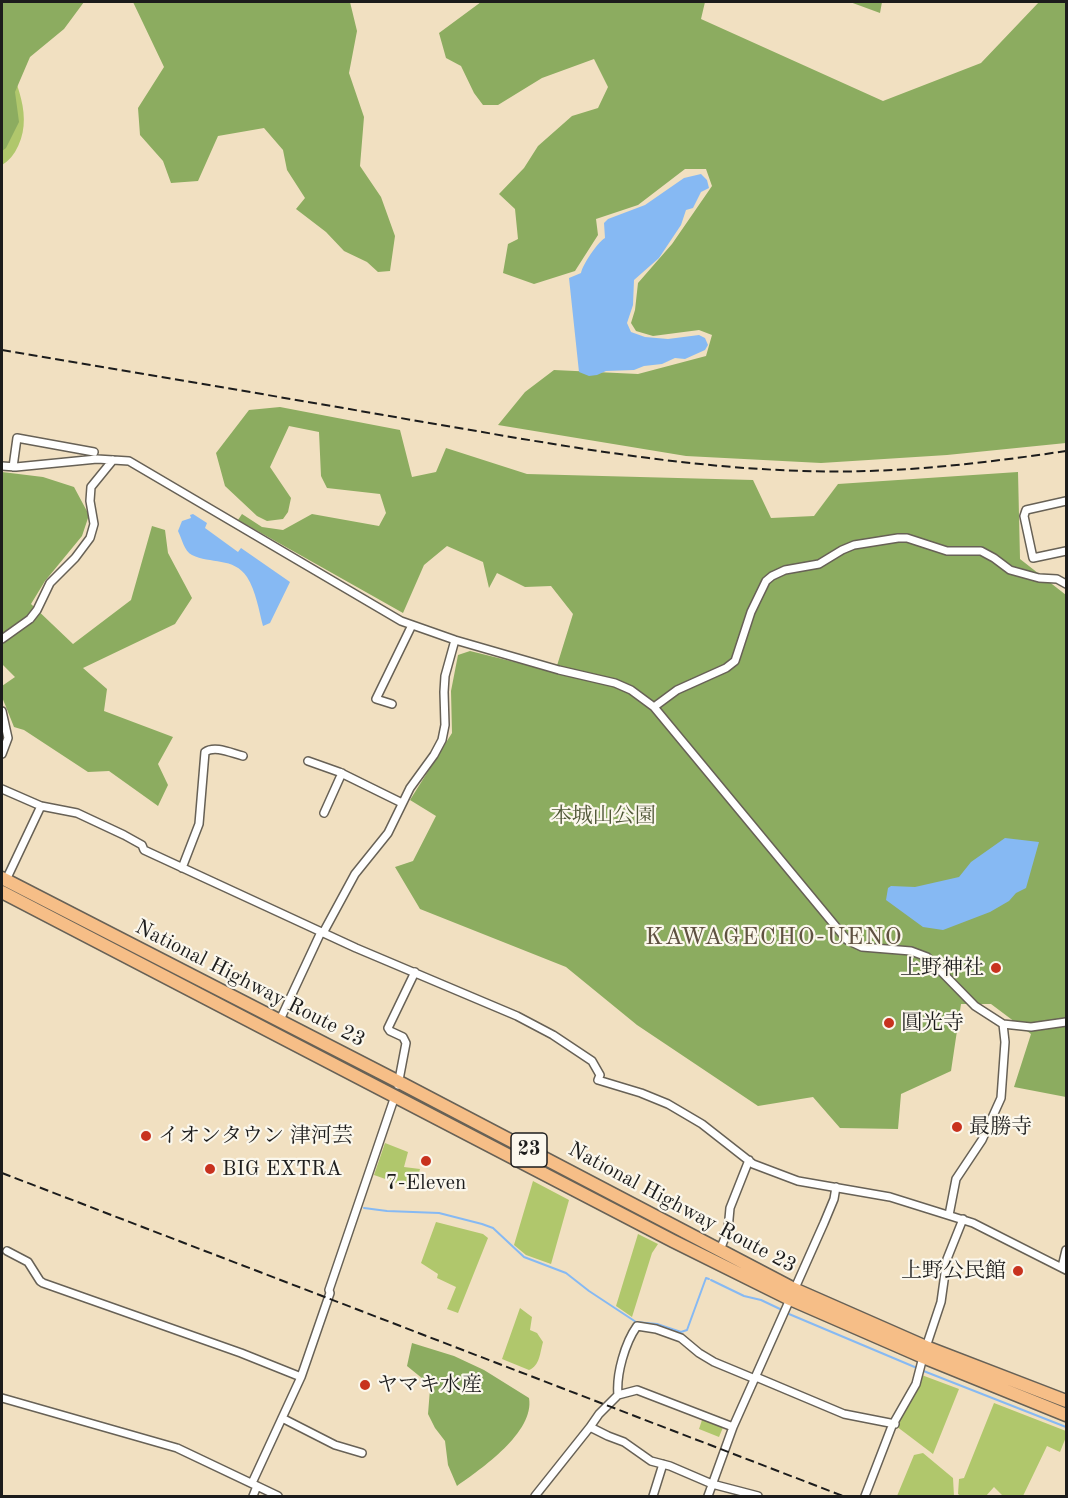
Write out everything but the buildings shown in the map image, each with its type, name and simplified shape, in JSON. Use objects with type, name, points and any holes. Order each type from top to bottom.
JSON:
[{"type":"highway","name":"National Highway Route 23","points":[[3,883],[399,1082],[720,1250],[792,1294]]},
{"type":"highway","name":"National Highway Route 23","points":[[3,883],[394,1096],[673,1241],[1066,1415]]},
{"type":"highway","name":"National Highway Route 23","points":[[925,1352],[1066,1401]]},
{"type":"street","points":[[13,467],[17,438],[94,452]]},
{"type":"street","points":[[2,466],[13,467],[97,459],[129,461],[380,609],[412,625],[559,670],[615,683],[639,694],[654,707],[847,940],[862,947],[911,951],[927,957],[975,1006],[1003,1024],[1031,1027],[1066,1022]]},
{"type":"street","points":[[2,639],[30,619],[38,610],[50,583],[75,558],[90,538],[94,524],[90,501],[91,487],[114,460]]},
{"type":"street","points":[[1066,501],[1032,507],[1026,510],[1024,516],[1033,558],[1066,551]]},
{"type":"street","points":[[654,707],[677,690],[726,668],[735,661],[750,612],[766,581],[772,576],[785,570],[819,564],[842,549],[854,545],[907,538],[947,551],[981,551],[1010,570],[1039,578],[1057,579],[1066,584]]},
{"type":"street","points":[[392,704],[376,699],[412,625]]},
{"type":"street","points":[[279,1022],[322,933],[355,873],[385,838],[402,803],[434,755],[444,735],[445,676],[455,640]]},
{"type":"street","points":[[2,711],[8,738],[2,754]]},
{"type":"street","points":[[182,868],[199,824],[205,752],[215,749],[243,756]]},
{"type":"street","points":[[308,761],[342,773],[402,803]]},
{"type":"street","points":[[324,813],[342,773]]},
{"type":"street","points":[[2,789],[41,806],[78,813],[142,845],[144,850],[322,933],[517,1016],[553,1035],[592,1061],[600,1075],[598,1080],[668,1104],[702,1124],[753,1164],[798,1181],[890,1197],[963,1219],[1064,1269],[1066,1250]]},
{"type":"street","points":[[3,883],[41,806]]},
{"type":"street","points":[[253,1497],[255,1484],[301,1377],[399,1082],[406,1043],[403,1037],[388,1028],[415,972]]},
{"type":"street","points":[[949,1215],[956,1179],[982,1140],[1001,1098],[1005,1042],[1003,1024]]},
{"type":"street","points":[[720,1250],[728,1230],[730,1208],[749,1160]]},
{"type":"street","points":[[708,1497],[733,1428],[824,1223],[834,1199],[836,1187]]},
{"type":"street","points":[[865,1497],[895,1424],[916,1384],[941,1302],[947,1259],[963,1219]]},
{"type":"street","points":[[7,1251],[28,1262],[43,1283],[241,1353],[301,1377]]},
{"type":"street","points":[[618,1395],[624,1356],[629,1338],[637,1326],[656,1329],[681,1338],[714,1362],[844,1414],[895,1424]]},
{"type":"street","points":[[535,1497],[599,1414],[618,1395],[638,1390],[733,1428]]},
{"type":"street","points":[[2,1398],[177,1448],[278,1497]]},
{"type":"street","points":[[282,1418],[335,1444],[362,1453]]},
{"type":"street","points":[[590,1426],[624,1442],[651,1461],[712,1484],[758,1497]]},
{"type":"street","points":[[653,1497],[663,1464]]},
{"type":"green space","points":[[2,2],[84,2],[64,29],[30,57],[15,92],[19,122],[6,148],[2,151]]},
{"type":"green space","points":[[133,2],[350,2],[357,31],[349,73],[364,117],[360,166],[381,197],[395,236],[390,271],[378,272],[367,262],[344,251],[326,232],[296,209],[305,198],[287,170],[283,150],[264,128],[218,136],[198,181],[171,183],[163,161],[140,135],[138,108],[164,67]]},
{"type":"green space","points":[[481,2],[705,2],[701,19],[883,101],[981,63],[1039,2],[1066,2],[1066,443],[947,455],[821,463],[686,456],[498,425],[525,392],[554,370],[638,374],[706,356],[712,335],[699,330],[653,336],[636,331],[631,323],[638,283],[672,244],[712,186],[706,169],[685,169],[638,205],[596,219],[598,235],[575,271],[534,284],[503,273],[508,244],[518,239],[515,209],[499,194],[524,168],[538,146],[572,116],[598,108],[608,87],[594,59],[542,78],[498,105],[483,105],[474,93],[461,66],[446,58],[439,33]]},
{"type":"green space","points":[[850,2],[882,2],[880,13]]},
{"type":"green space","points":[[2,47],[21,99],[24,126],[15,152],[2,165]]},
{"type":"green space","name":"本城山公園","points":[[280,407],[400,430],[412,477],[436,472],[446,448],[527,474],[753,480],[771,518],[814,516],[838,484],[1018,472],[1020,559],[1066,595],[1066,1097],[1014,1087],[1031,1034],[991,1004],[961,1004],[951,1071],[901,1094],[898,1129],[840,1128],[813,1097],[758,1106],[637,1025],[566,967],[420,909],[395,867],[413,861],[436,816],[410,800],[452,733],[451,691],[458,655],[470,651],[555,672],[573,614],[551,586],[525,587],[497,573],[489,588],[483,562],[447,546],[424,565],[403,613],[238,520],[242,514],[262,527],[283,530],[312,514],[379,526],[386,513],[380,494],[327,488],[321,476],[319,432],[289,426],[270,467],[291,498],[288,512],[283,519],[267,521],[257,516],[225,486],[216,453],[249,410]]},
{"type":"green space","points":[[2,472],[43,477],[74,487],[89,515],[82,536],[45,581],[31,604],[73,644],[131,600],[152,526],[165,530],[168,553],[192,598],[175,624],[83,668],[107,689],[104,711],[173,737],[158,764],[168,785],[158,806],[109,771],[88,772],[24,730],[14,727],[2,697],[2,686],[15,677],[2,664]]},
{"type":"green space","points":[[385,1143],[408,1152],[404,1167],[420,1169],[414,1189],[374,1175]]},
{"type":"green space","points":[[533,1181],[569,1200],[551,1264],[526,1255],[514,1245]]},
{"type":"green space","points":[[436,1222],[483,1234],[488,1238],[458,1313],[447,1309],[456,1287],[437,1278],[438,1274],[421,1263]]},
{"type":"green space","points":[[638,1234],[658,1244],[652,1253],[632,1317],[616,1306]]},
{"type":"green space","points":[[520,1308],[532,1317],[530,1330],[537,1333],[543,1342],[537,1362],[529,1370],[502,1359]]},
{"type":"green space","points":[[412,1343],[454,1356],[484,1370],[529,1398],[529,1411],[524,1424],[515,1436],[492,1460],[457,1486],[448,1465],[445,1441],[428,1414],[430,1389],[423,1379],[407,1366]]},
{"type":"green space","points":[[919,1374],[959,1389],[933,1454],[896,1426]]},
{"type":"green space","points":[[994,1403],[1066,1431],[1066,1437],[1060,1452],[1047,1446],[1023,1496],[1003,1496],[994,1487],[986,1496],[961,1496],[958,1494],[959,1479],[964,1478]]},
{"type":"green space","points":[[703,1417],[724,1425],[719,1437],[699,1429]]},
{"type":"green space","points":[[923,1453],[953,1478],[954,1496],[897,1496],[914,1455]]},
{"type":"water","points":[[701,174],[707,180],[709,188],[701,192],[693,208],[686,210],[681,225],[659,258],[634,280],[633,305],[627,323],[631,332],[645,337],[668,339],[699,335],[705,338],[708,345],[705,350],[685,359],[675,358],[662,364],[644,366],[634,370],[606,371],[589,376],[579,372],[569,278],[581,273],[584,264],[605,238],[604,223],[608,219],[645,205],[684,178]]},
{"type":"water","points":[[193,514],[207,523],[205,528],[238,552],[241,548],[290,582],[270,623],[263,626],[253,588],[242,571],[229,564],[199,558],[187,551],[178,531],[182,521],[191,518],[190,515]]},
{"type":"water","points":[[1005,838],[1039,842],[1026,888],[990,912],[943,930],[923,927],[886,900],[888,888],[891,886],[915,887],[959,877],[971,862]]},
{"type":"waterway","points":[[364,1208],[439,1213],[493,1228],[524,1257],[566,1273],[636,1322],[657,1324],[681,1332],[687,1330],[706,1278],[709,1279]]},
{"type":"waterway","points":[[711,1280],[744,1296],[761,1300],[780,1309]]},
{"type":"waterway","points":[[789,1314],[917,1368]]},
{"type":"waterway","points":[[921,1370],[1066,1427]]},
{"type":"railway","points":[[2,350],[558,445],[656,459],[754,469],[869,471],[968,464],[1066,451]]},
{"type":"railway","points":[[2,1173],[843,1496]]},
{"type":"place","name":"上野神社","points":[[996,968]]},
{"type":"place","name":"圓光寺","points":[[889,1023]]},
{"type":"place","name":"最勝寺","points":[[957,1127]]},
{"type":"place","name":"イオンタウン 津河芸","points":[[146,1136]]},
{"type":"place","name":"7-Eleven","points":[[426,1161]]},
{"type":"place","name":"BIG EXTRA","points":[[210,1169]]},
{"type":"place","name":"上野公民館","points":[[1018,1271]]},
{"type":"place","name":"ヤマキ水産","points":[[365,1385]]},
{"type":"district","name":"KAWAGECHO-UENO","points":[[774,938]]}]
